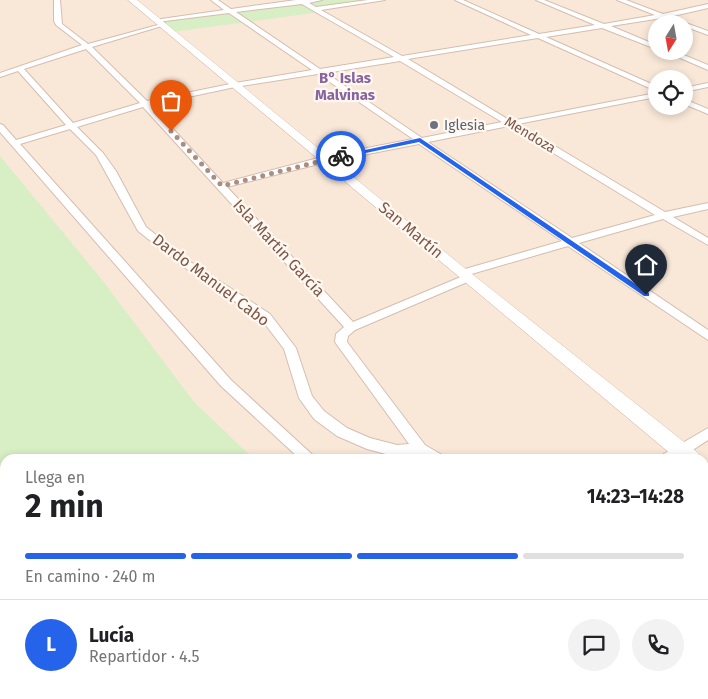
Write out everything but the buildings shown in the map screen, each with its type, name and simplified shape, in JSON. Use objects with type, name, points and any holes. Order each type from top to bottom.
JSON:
[{"type":"main road","name":"San Martín","points":[[132,0],[326,159],[677,454]]},
{"type":"street","name":"Isla Martín García","points":[[57,0],[56,21],[87,46],[146,104],[351,327]]},
{"type":"street","points":[[214,0],[708,336]]},
{"type":"street","points":[[0,75],[160,22],[300,1],[319,0]]},
{"type":"street","points":[[314,9],[382,0]]},
{"type":"street","points":[[458,0],[648,85]]},
{"type":"street","points":[[540,0],[648,44]]},
{"type":"street","points":[[620,0],[660,15]]},
{"type":"street","points":[[704,0],[708,2]]},
{"type":"street","name":"Mendoza","points":[[300,1],[401,58],[708,242]]},
{"type":"street","points":[[668,15],[708,6]]},
{"type":"street","points":[[15,143],[146,104],[235,84],[648,18]]},
{"type":"street","points":[[693,28],[708,33]]},
{"type":"street","points":[[689,60],[708,68]]},
{"type":"street","name":"Dardo Manuel Cabo","points":[[20,68],[70,126],[99,153],[111,171],[132,215],[142,229],[185,263],[266,317],[290,348],[306,398],[319,415],[342,432],[367,443],[397,451],[420,449]]},
{"type":"street","points":[[693,88],[708,85]]},
{"type":"street","points":[[222,186],[326,159],[648,97]]},
{"type":"street","points":[[693,105],[708,112]]},
{"type":"street","points":[[0,127],[226,383],[304,454]]},
{"type":"street","points":[[428,454],[420,449],[341,342],[342,334],[351,327],[465,275],[662,216],[708,206]]},
{"type":"street","points":[[682,454],[708,433]]},
{"type":"shaded area","points":[[0,0],[708,0],[708,454],[0,454]]},
{"type":"green space","points":[[320,0],[381,0],[314,9],[320,12],[172,32],[158,20]]},
{"type":"green space","points":[[0,156],[103,281],[194,402],[249,454],[0,454]]},
{"type":"way so far","points":[[171,131],[222,186],[341,156]]},
{"type":"place","name":"Iglesia","points":[[434,125]]},
{"type":"district","name":"B° Islas Malvinas","points":[[345,86]]},
{"type":"route","points":[[341,156],[420,140],[646,295]]}]
